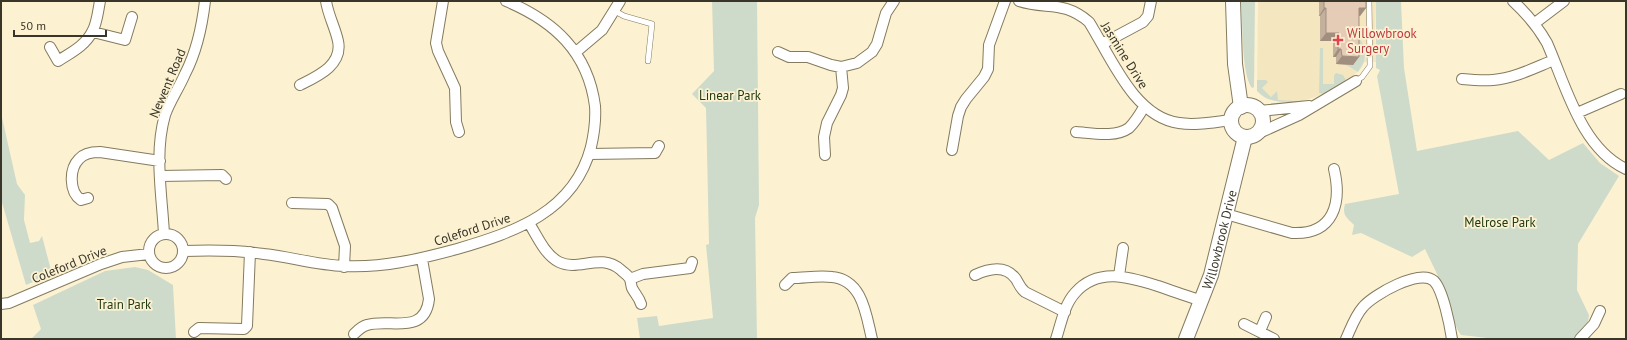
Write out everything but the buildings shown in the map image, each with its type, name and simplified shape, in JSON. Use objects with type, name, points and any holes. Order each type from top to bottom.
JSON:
[{"type":"street","points":[[50,47],[58,61],[73,52],[85,42],[93,32],[100,1]]},
{"type":"street","name":"Newent Road","points":[[164,234],[160,176],[160,140],[166,114],[195,53],[203,22],[205,1]]},
{"type":"street","points":[[300,85],[327,70],[334,62],[338,51],[338,41],[328,14],[326,1]]},
{"type":"street","points":[[443,1],[436,42],[438,51],[454,88],[456,122],[459,132]]},
{"type":"street","name":"Coleford Drive","points":[[184,250],[250,252],[344,266],[387,265],[422,259],[497,237],[529,223],[556,204],[565,195],[580,174],[589,154],[593,136],[595,108],[590,82],[576,52],[563,37],[546,22],[506,1]]},
{"type":"street","points":[[576,52],[602,30],[613,10],[620,1]]},
{"type":"street","points":[[778,52],[789,57],[808,57],[831,65],[841,66],[857,63],[872,52],[877,44],[886,13],[894,1]]},
{"type":"street","points":[[952,150],[961,107],[984,77],[988,69],[989,44],[1005,1]]},
{"type":"street","name":"Jasmine Drive","points":[[1019,1],[1049,3],[1066,8],[1081,15],[1089,22],[1123,80],[1144,107],[1155,116],[1179,123],[1192,124],[1231,120]]},
{"type":"street","points":[[1102,44],[1143,22],[1148,16],[1151,1]]},
{"type":"street","points":[[1233,1],[1236,75],[1241,107]]},
{"type":"street","points":[[1513,1],[1535,23],[1547,43],[1576,113],[1596,146],[1606,156],[1626,169]]},
{"type":"street","points":[[1535,23],[1564,1]]},
{"type":"street","points":[[93,32],[125,40],[132,17]]},
{"type":"street","points":[[1462,79],[1493,80],[1510,77],[1524,73],[1554,60]]},
{"type":"street","points":[[825,155],[824,137],[828,123],[843,88],[841,66]]},
{"type":"street","points":[[1317,104],[1303,107],[1259,111],[1250,106],[1241,107],[1234,113],[1231,120],[1232,126],[1237,134],[1252,135],[1299,115],[1356,81]]},
{"type":"street","points":[[1576,113],[1621,94]]},
{"type":"street","points":[[1076,132],[1114,134],[1121,132],[1134,122],[1144,107]]},
{"type":"street","points":[[1252,135],[1261,129],[1263,120],[1259,111]]},
{"type":"street","name":"Willowbrook Drive","points":[[1186,339],[1211,275],[1236,168],[1252,135]]},
{"type":"street","points":[[589,154],[655,153],[660,146]]},
{"type":"street","points":[[88,198],[81,200],[76,196],[72,186],[72,175],[75,166],[79,159],[84,156],[92,152],[100,152],[160,161]]},
{"type":"street","points":[[1226,214],[1292,233],[1301,233],[1318,228],[1332,217],[1336,208],[1337,188],[1334,169]]},
{"type":"street","points":[[160,176],[222,175],[226,179]]},
{"type":"street","points":[[292,203],[328,204],[332,208],[345,246],[344,266]]},
{"type":"street","points":[[529,223],[548,253],[560,262],[568,265],[600,261],[610,263],[618,267],[630,280],[633,289],[640,298],[641,304]]},
{"type":"street","points":[[164,234],[176,237],[180,241],[184,250],[180,262],[176,266],[167,269],[155,265],[149,254],[151,243],[159,236],[164,234]]},
{"type":"street","points":[[1119,276],[1123,248]]},
{"type":"street","points":[[194,332],[199,328],[244,329],[248,326],[250,252]]},
{"type":"street","name":"Coleford Drive","points":[[1,304],[101,264],[122,257],[149,254]]},
{"type":"street","points":[[354,334],[365,325],[381,323],[402,324],[412,322],[421,316],[428,305],[429,299],[422,259]]},
{"type":"street","points":[[630,280],[643,274],[690,268],[692,262]]},
{"type":"street","points":[[975,275],[989,269],[1002,270],[1015,278],[1025,292],[1065,312]]},
{"type":"street","points":[[1056,339],[1065,312],[1074,294],[1082,286],[1094,279],[1106,276],[1130,277],[1202,301]]},
{"type":"street","points":[[785,285],[792,278],[832,277],[848,282],[862,299],[872,339]]},
{"type":"street","points":[[1346,339],[1358,313],[1374,297],[1401,283],[1414,279],[1428,278],[1433,281],[1441,296],[1452,339]]},
{"type":"street","points":[[1580,339],[1594,324],[1600,311]]},
{"type":"street","points":[[1260,331],[1266,317]]},
{"type":"street","points":[[1244,324],[1274,339]]},
{"type":"lane","points":[[1356,81],[1362,77],[1370,66],[1369,1]]},
{"type":"lane","points":[[613,10],[624,16],[652,24],[648,61]]},
{"type":"shaded area","points":[[1258,1],[1376,1],[1375,37],[1377,62],[1364,62],[1362,67],[1353,76],[1324,94],[1299,102],[1280,102],[1267,99],[1257,91]]},
{"type":"green space","name":"Linear Park","points":[[712,1],[757,1],[759,205],[755,218],[757,339],[640,339],[637,318],[657,316],[659,326],[713,318],[706,245],[709,244],[706,108],[692,94],[714,71]]},
{"type":"green space","points":[[1241,1],[1255,1],[1254,87],[1252,88],[1248,81],[1244,60]]},
{"type":"green space","name":"Melrose Park","points":[[1376,1],[1401,1],[1404,68],[1417,151],[1518,131],[1549,160],[1583,143],[1600,163],[1619,176],[1578,244],[1577,290],[1589,315],[1588,322],[1574,338],[1496,339],[1461,335],[1454,321],[1444,288],[1425,249],[1412,257],[1361,233],[1352,235],[1354,225],[1345,216],[1345,204],[1399,194],[1377,76],[1380,70],[1376,68]]},
{"type":"green space","points":[[1320,16],[1359,16],[1358,36],[1366,49],[1364,62],[1358,72],[1343,64],[1353,65],[1320,23]]},
{"type":"green space","points":[[1320,48],[1323,48],[1323,84],[1334,84],[1334,75],[1336,73],[1343,75],[1346,80],[1324,94],[1319,93]]},
{"type":"green space","points":[[1257,80],[1266,80],[1268,82],[1262,88],[1271,97],[1277,91],[1278,100],[1296,102],[1275,101],[1266,98],[1257,91]]},
{"type":"green space","points":[[1,113],[17,184],[25,195],[24,220],[30,243],[39,241],[42,236],[52,274],[26,285],[1,199]]},
{"type":"green space","name":"Train Park","points":[[135,267],[148,270],[173,285],[176,339],[31,339],[41,329],[33,305],[105,271]]},
{"type":"place","name":"Willowbrook Surgery","points":[[1338,40]]}]
